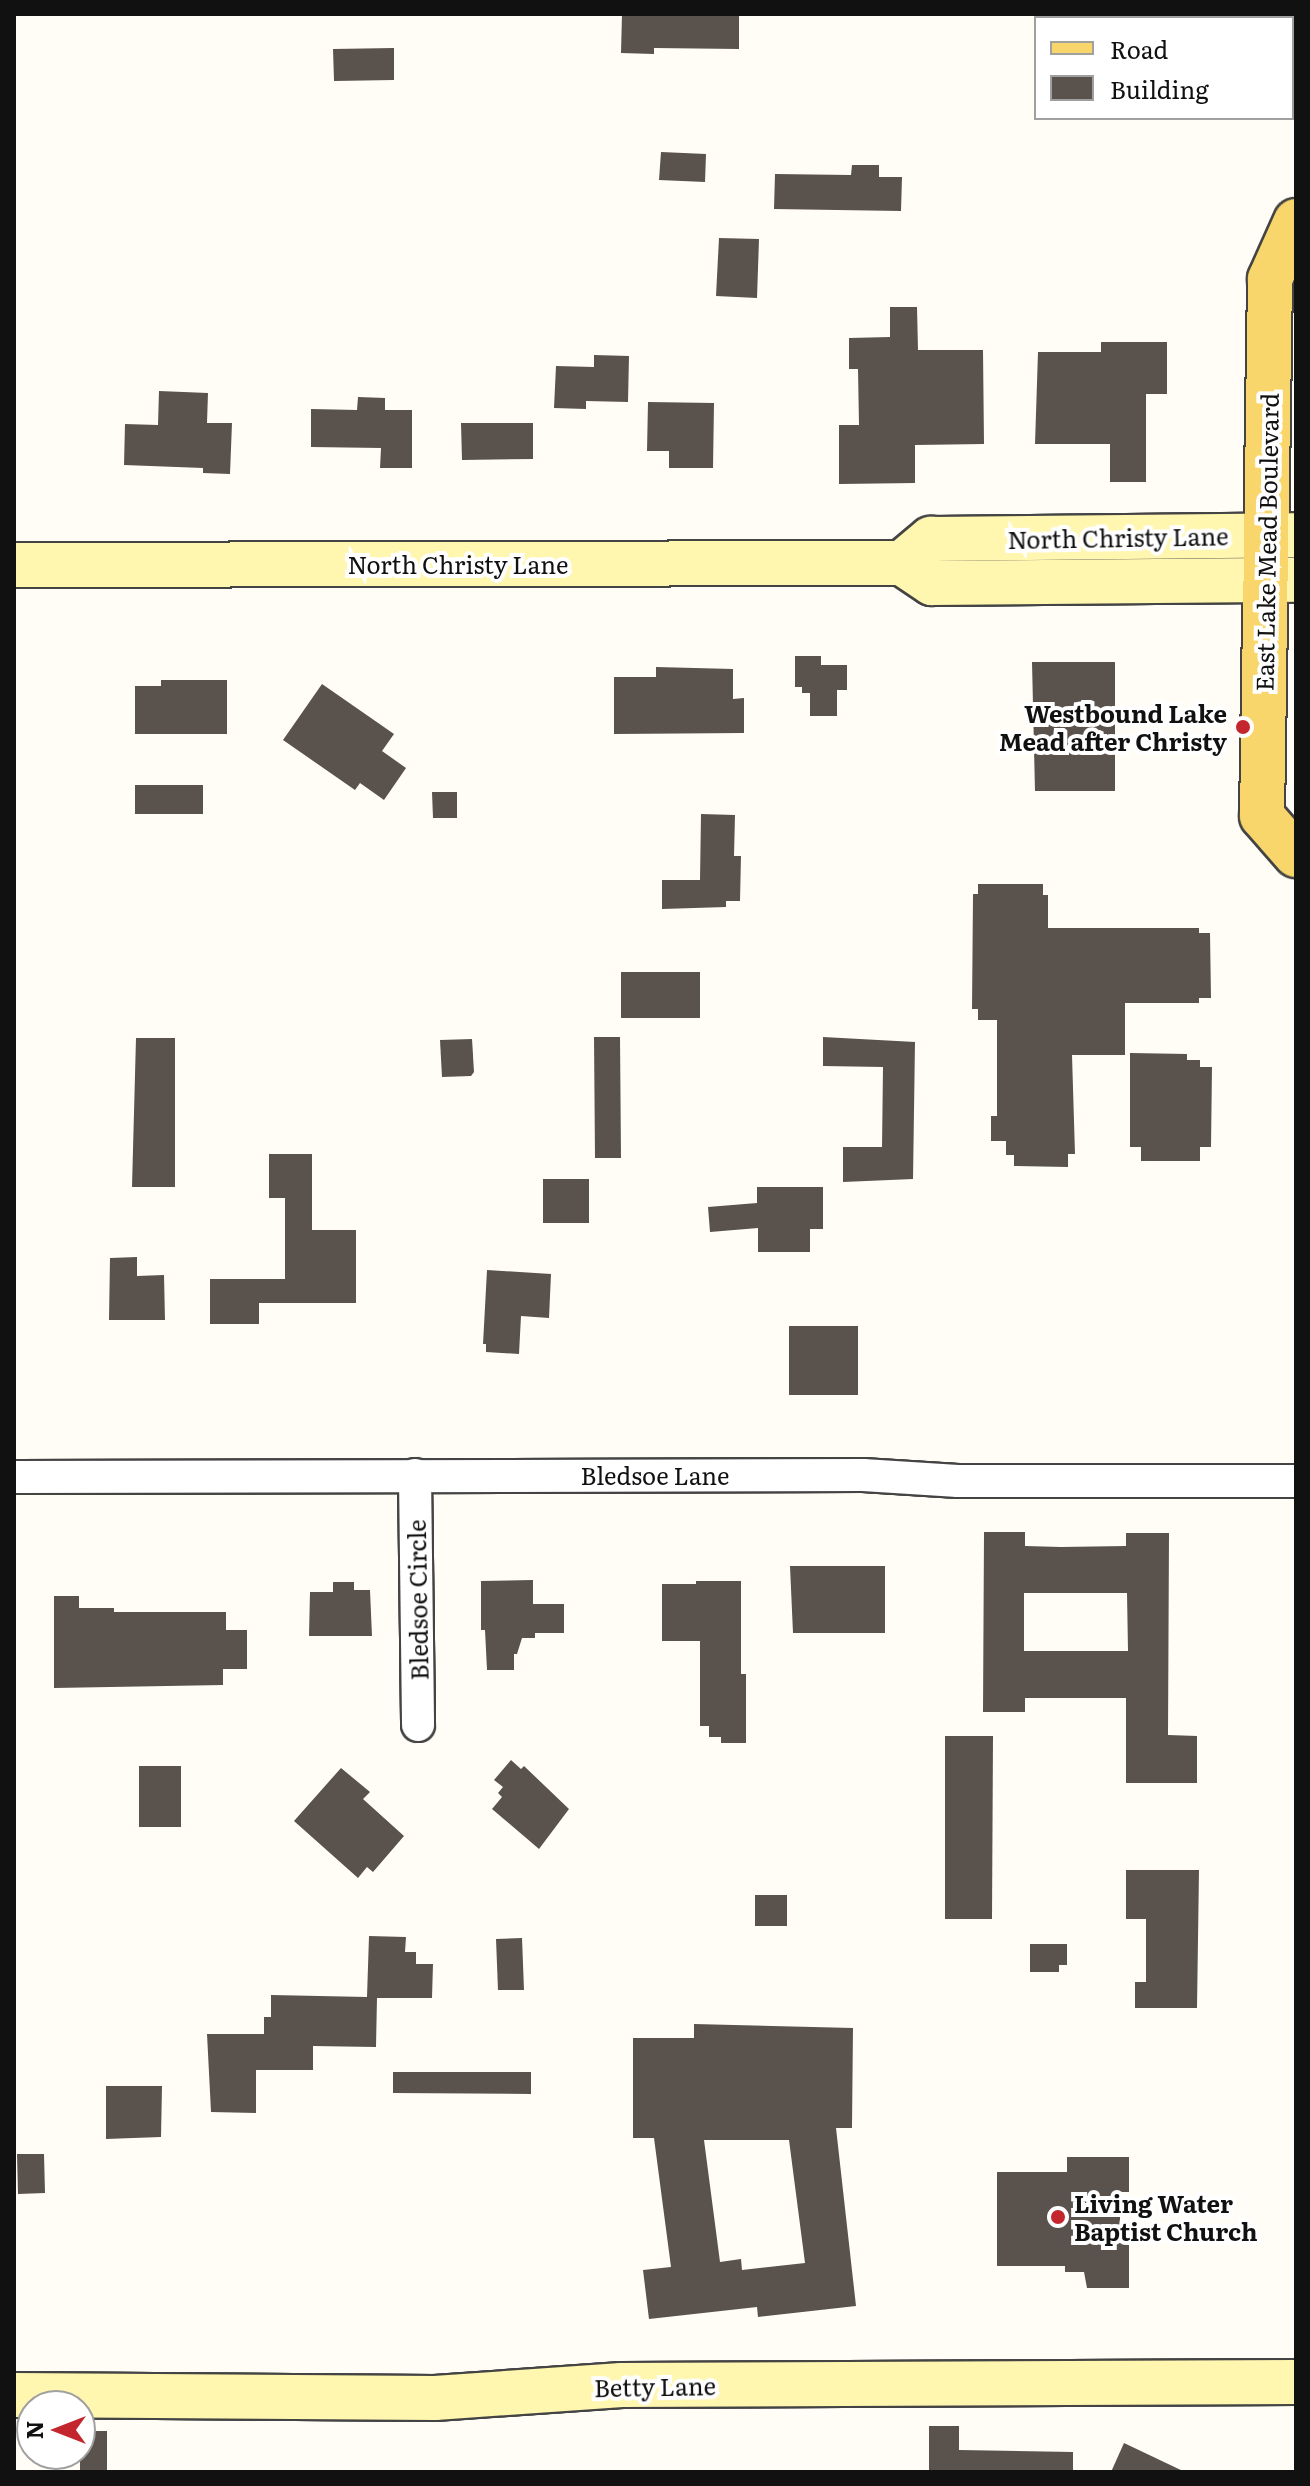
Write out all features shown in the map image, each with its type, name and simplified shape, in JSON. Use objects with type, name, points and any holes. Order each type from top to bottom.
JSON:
[{"type":"main road","name":"East Lake Mead Boulevard","points":[[1296,221],[1270,279],[1282,535],[1262,816],[1296,855]]},
{"type":"street","name":"North Christy Lane","points":[[902,563],[931,539],[1282,535]]},
{"type":"street","name":"North Christy Lane","points":[[14,565],[902,563],[932,583],[1281,580]]},
{"type":"street","name":"Bledsoe Circle","points":[[415,1475],[418,1725]]},
{"type":"street","name":"Bledsoe Lane","points":[[14,1477],[863,1475],[958,1481],[1296,1481]]},
{"type":"street","name":"Betty Lane","points":[[14,2395],[435,2398],[622,2385],[1296,2382]]},
{"type":"building","points":[[622,14],[739,14],[739,49],[654,48],[654,54],[621,53]]},
{"type":"building","points":[[394,48],[394,80],[334,81],[333,49]]},
{"type":"building","points":[[661,152],[706,154],[705,182],[659,180]]},
{"type":"building","points":[[852,165],[879,165],[879,177],[902,177],[901,211],[774,209],[775,174],[851,175]]},
{"type":"building","points":[[719,238],[759,239],[757,298],[716,296]]},
{"type":"building","points":[[890,307],[917,307],[918,350],[983,350],[984,444],[915,445],[915,483],[839,484],[839,425],[859,425],[858,369],[849,369],[849,338],[890,337]]},
{"type":"building","points":[[1101,342],[1167,342],[1167,394],[1146,394],[1146,482],[1110,482],[1110,444],[1035,444],[1038,352],[1101,352]]},
{"type":"building","points":[[594,355],[629,356],[628,402],[586,401],[586,409],[554,408],[556,366],[594,367]]},
{"type":"building","points":[[159,391],[208,393],[207,423],[232,423],[230,474],[203,473],[203,468],[124,465],[125,424],[158,425]]},
{"type":"building","points":[[358,397],[385,398],[385,410],[412,410],[412,468],[380,468],[381,448],[311,447],[311,409],[357,410]]},
{"type":"building","points":[[648,402],[714,403],[713,468],[669,468],[669,451],[647,451]]},
{"type":"building","points":[[461,423],[533,423],[533,459],[462,460]]},
{"type":"building","points":[[795,656],[821,656],[821,665],[847,665],[847,690],[837,690],[837,716],[810,716],[810,693],[802,693],[802,687],[795,687]]},
{"type":"building","points":[[1032,662],[1115,662],[1115,791],[1035,791]]},
{"type":"building","points":[[656,667],[733,669],[733,699],[744,698],[744,733],[614,734],[614,677],[656,677]]},
{"type":"building","points":[[161,680],[227,680],[227,734],[135,734],[135,686],[161,686]]},
{"type":"building","points":[[322,684],[394,734],[382,751],[406,768],[384,800],[360,783],[355,790],[283,740]]},
{"type":"building","points":[[135,785],[203,785],[203,814],[135,814]]},
{"type":"building","points":[[432,792],[457,792],[457,818],[433,818]]},
{"type":"building","points":[[701,814],[735,815],[734,856],[741,856],[740,901],[726,901],[726,907],[662,909],[662,880],[700,880]]},
{"type":"building","points":[[978,884],[1043,884],[1043,895],[1048,895],[1048,928],[1199,928],[1199,933],[1210,933],[1211,998],[1199,998],[1199,1003],[1125,1003],[1125,1055],[1072,1055],[1075,1154],[1068,1154],[1068,1167],[1014,1166],[1014,1155],[1006,1155],[1006,1141],[991,1141],[991,1116],[997,1116],[997,1020],[978,1020],[978,1009],[972,1009],[973,894],[978,894]]},
{"type":"building","points":[[621,972],[700,972],[700,1018],[621,1018]]},
{"type":"building","points":[[594,1037],[620,1037],[621,1158],[595,1158]]},
{"type":"building","points":[[823,1037],[915,1042],[913,1179],[843,1182],[843,1147],[882,1147],[883,1067],[823,1066]]},
{"type":"building","points":[[136,1038],[175,1038],[175,1187],[132,1187]]},
{"type":"building","points":[[472,1039],[474,1072],[471,1076],[442,1077],[440,1040]]},
{"type":"building","points":[[1130,1053],[1187,1054],[1187,1060],[1200,1060],[1200,1067],[1212,1067],[1211,1147],[1200,1147],[1200,1161],[1141,1161],[1141,1147],[1130,1147]]},
{"type":"building","points":[[269,1154],[312,1154],[312,1230],[356,1230],[356,1303],[259,1303],[259,1324],[210,1324],[210,1279],[285,1279],[285,1198],[269,1198]]},
{"type":"building","points":[[543,1179],[589,1179],[589,1223],[543,1223]]},
{"type":"building","points":[[757,1187],[823,1187],[823,1229],[810,1229],[810,1252],[758,1252],[758,1228],[710,1232],[708,1207],[757,1203]]},
{"type":"building","points":[[137,1257],[137,1276],[164,1275],[165,1320],[109,1320],[110,1258]]},
{"type":"building","points":[[487,1270],[551,1274],[549,1318],[521,1316],[519,1354],[486,1352],[486,1344],[483,1344]]},
{"type":"building","points":[[789,1326],[858,1326],[858,1395],[789,1395]]},
{"type":"building","points":[[984,1532],[1025,1532],[1025,1546],[1061,1547],[1126,1546],[1126,1533],[1169,1533],[1168,1735],[1197,1736],[1197,1783],[1126,1783],[1126,1698],[1025,1698],[1025,1712],[983,1712]],"holes":[[[1024,1593],[1127,1593],[1128,1651],[1024,1651]]]},
{"type":"building","points":[[790,1566],[885,1566],[885,1633],[793,1633]]},
{"type":"building","points":[[533,1580],[533,1604],[564,1604],[564,1633],[535,1633],[535,1638],[522,1638],[517,1654],[514,1654],[514,1670],[487,1670],[485,1630],[481,1630],[481,1581]]},
{"type":"building","points":[[696,1581],[741,1581],[741,1674],[746,1674],[746,1743],[721,1743],[721,1737],[709,1737],[709,1726],[700,1726],[700,1641],[662,1641],[662,1584],[696,1584]]},
{"type":"building","points":[[333,1582],[354,1582],[354,1590],[370,1590],[372,1636],[309,1636],[310,1592],[333,1592]]},
{"type":"building","points":[[54,1596],[79,1596],[79,1608],[114,1608],[114,1612],[226,1612],[226,1630],[247,1630],[247,1669],[223,1669],[223,1685],[54,1688]]},
{"type":"building","points":[[945,1736],[993,1736],[992,1919],[945,1919]]},
{"type":"building","points":[[511,1760],[521,1769],[524,1766],[569,1809],[539,1849],[492,1809],[502,1797],[498,1793],[503,1787],[494,1780]]},
{"type":"building","points":[[139,1766],[181,1766],[181,1827],[139,1827]]},
{"type":"building","points":[[341,1768],[370,1792],[363,1799],[404,1836],[373,1872],[367,1867],[358,1878],[294,1821]]},
{"type":"building","points":[[1126,1870],[1199,1870],[1197,2008],[1135,2008],[1135,1982],[1146,1982],[1146,1919],[1126,1919]]},
{"type":"building","points":[[755,1895],[787,1895],[787,1926],[755,1926]]},
{"type":"building","points":[[369,1936],[406,1937],[405,1952],[416,1952],[416,1964],[433,1964],[432,1998],[377,1998],[376,2047],[313,2046],[313,2070],[256,2070],[256,2113],[211,2112],[207,2034],[264,2034],[264,2017],[271,2017],[271,1995],[367,1997]]},
{"type":"building","points":[[522,1938],[524,1990],[498,1990],[496,1939]]},
{"type":"building","points":[[1030,1944],[1067,1944],[1067,1965],[1059,1965],[1059,1972],[1030,1972]]},
{"type":"building","points":[[694,2024],[853,2028],[852,2128],[836,2128],[856,2306],[758,2317],[757,2307],[649,2319],[643,2270],[671,2267],[654,2138],[633,2138],[633,2038],[694,2038]],"holes":[[[704,2140],[789,2140],[805,2263],[742,2270],[741,2259],[720,2262]]]},
{"type":"building","points":[[393,2072],[531,2072],[531,2094],[393,2093]]},
{"type":"building","points":[[106,2086],[162,2086],[161,2137],[106,2139]]},
{"type":"building","points":[[17,2154],[44,2154],[45,2193],[18,2194]]},
{"type":"building","name":"Living Water Baptist Church","points":[[1067,2157],[1129,2157],[1129,2192],[1120,2192],[1120,2242],[1129,2242],[1129,2288],[1087,2288],[1084,2272],[1065,2272],[1065,2266],[997,2266],[997,2172],[1067,2172]]},
{"type":"building","points":[[929,2426],[959,2426],[959,2450],[1073,2452],[1073,2472],[929,2472]]},
{"type":"building","points":[[96,2431],[107,2431],[107,2472],[80,2472],[96,2470]]},
{"type":"building","points":[[1124,2443],[1185,2472],[1111,2472]]},
{"type":"place","name":"Westbound Lake Mead after Christy","points":[[1243,727]]},
{"type":"place","name":"Living Water Baptist Church","points":[[1058,2217]]}]
